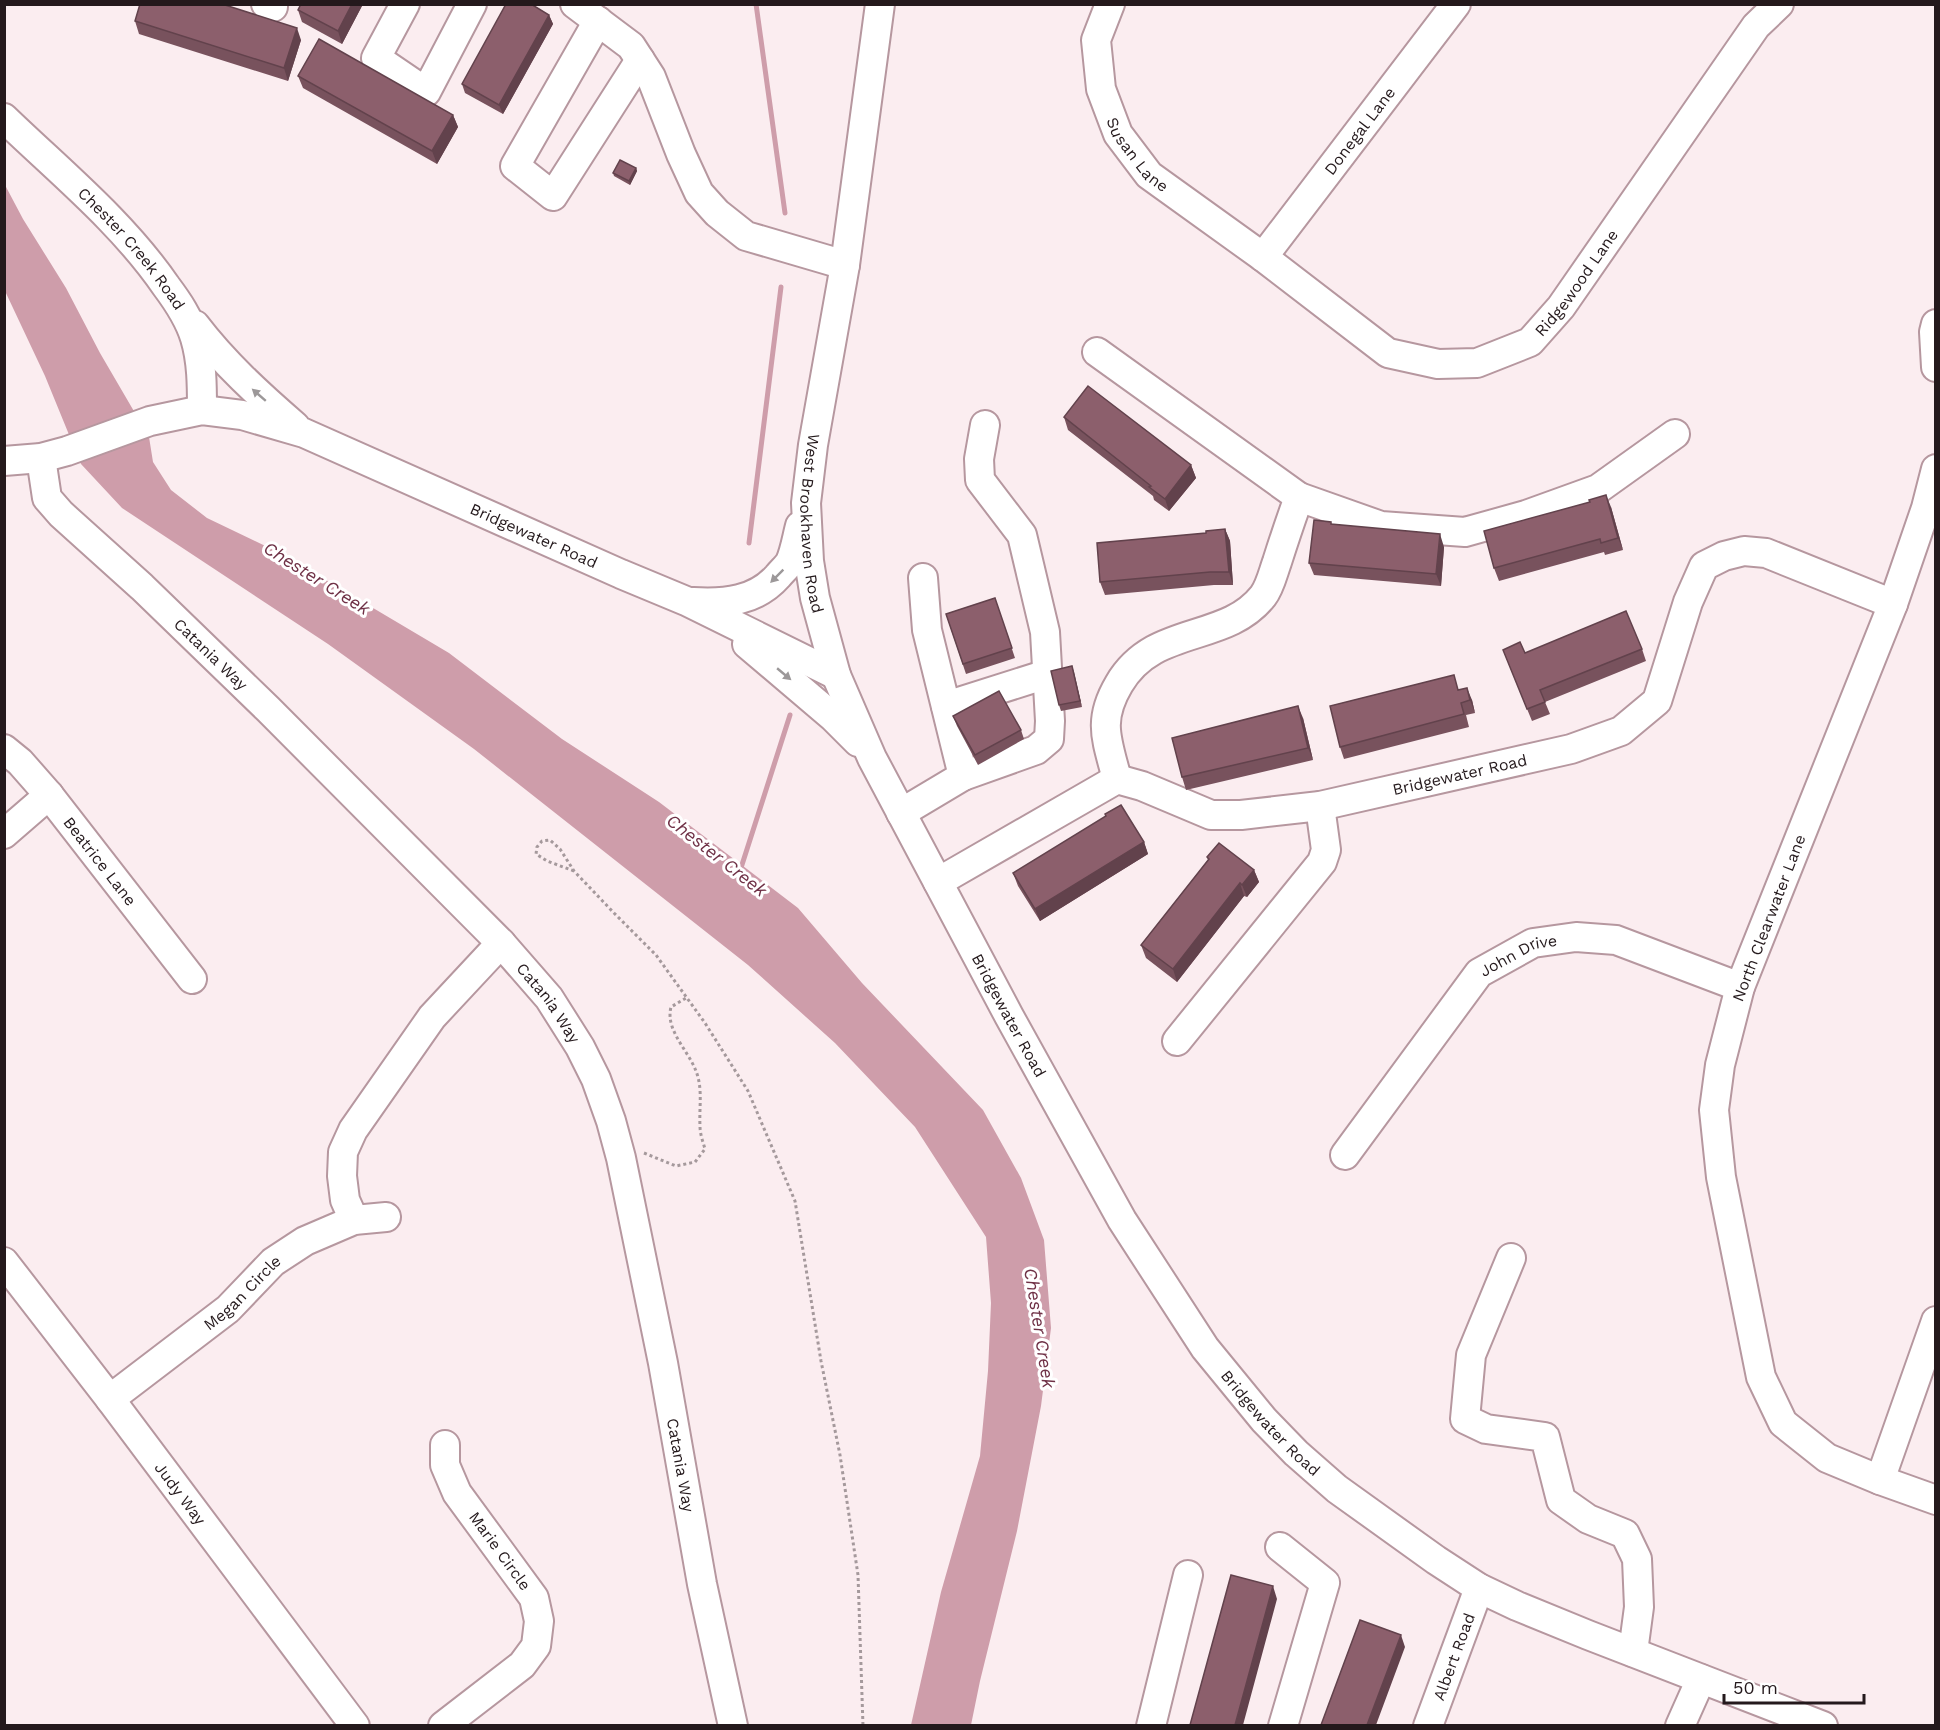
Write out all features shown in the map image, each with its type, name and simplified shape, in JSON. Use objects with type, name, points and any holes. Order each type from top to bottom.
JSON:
[{"type":"street","points":[[266,4],[273,7],[273,4]]},
{"type":"street","points":[[405,4],[376,58],[426,92],[472,4]]},
{"type":"street","name":"West Brookhaven Road","points":[[836,675],[815,598],[809,561],[806,503],[813,445],[845,265],[880,4]]},
{"type":"street","name":"Susan Lane","points":[[1110,4],[1096,40],[1101,89],[1118,134],[1149,175],[1263,257]]},
{"type":"street","name":"Donegal Lane","points":[[1263,257],[1456,4]]},
{"type":"street","name":"Ridgewood Lane","points":[[1263,257],[1388,353],[1438,364],[1477,363],[1530,342],[1561,307],[1756,26],[1779,4]]},
{"type":"street","points":[[640,60],[553,196],[515,166],[584,10],[631,46],[651,77],[699,193],[717,213],[746,236],[845,265]]},
{"type":"street","name":"Chester Creek Road","points":[[4,118],[122,229],[184,311],[195,338],[200,362],[202,410]]},
{"type":"street","points":[[184,311],[239,375],[303,433]]},
{"type":"street","points":[[1935,324],[1935,367]]},
{"type":"street","points":[[1097,352],[1299,497],[1381,526],[1465,531],[1526,515],[1598,489],[1675,435]]},
{"type":"street","name":"Bridgewater Road","points":[[4,461],[54,454],[150,421],[202,410],[242,415],[303,433],[686,602],[836,675],[872,758],[1122,1220],[1205,1347],[1264,1420],[1296,1453],[1337,1489],[1428,1555],[1479,1588],[1517,1606],[1823,1725]]},
{"type":"street","points":[[901,813],[963,776],[1036,750],[1049,739],[1045,632],[1022,535],[980,480],[979,459],[985,425]]},
{"type":"street","name":"Catania Way","points":[[54,454],[47,498],[61,514],[193,636],[501,943],[549,998],[580,1047],[596,1079],[619,1149],[663,1363],[702,1584],[733,1725]]},
{"type":"street","name":"North Clearwater Lane","points":[[1935,469],[1926,508],[1893,604],[1740,987],[1720,1065],[1714,1110],[1721,1177],[1761,1377],[1783,1423],[1827,1458],[1935,1500]]},
{"type":"street","points":[[938,882],[1117,779],[1104,725],[1107,706],[1128,669],[1144,654],[1167,642],[1222,625],[1248,610],[1264,594],[1299,497]]},
{"type":"street","points":[[686,602],[714,604],[747,598],[775,579],[790,562],[806,503]]},
{"type":"street","name":"Bridgewater Road","points":[[1117,779],[1142,786],[1211,814],[1241,815],[1320,806],[1571,749],[1621,731],[1657,701],[1688,602],[1704,566],[1724,556],[1744,551],[1766,553],[1893,604]]},
{"type":"street","points":[[923,578],[927,630],[963,776]]},
{"type":"street","points":[[686,602],[732,633],[781,672],[833,717],[872,758]]},
{"type":"street","points":[[946,706],[1047,674]]},
{"type":"street","name":"Beatrice Lane","points":[[4,749],[20,762],[49,795],[192,979]]},
{"type":"street","points":[[4,834],[49,795]]},
{"type":"street","points":[[1177,1041],[1322,862],[1326,850],[1320,806]]},
{"type":"street","name":"John Drive","points":[[1345,1155],[1479,973],[1533,944],[1576,937],[1616,940],[1740,987]]},
{"type":"street","points":[[354,1220],[345,1200],[342,1176],[343,1152],[353,1130],[432,1017],[501,943]]},
{"type":"street","name":"Megan Circle","points":[[110,1399],[228,1309],[273,1262],[306,1241],[354,1220],[386,1217]]},
{"type":"street","points":[[1511,1258],[1471,1355],[1465,1419],[1486,1429],[1545,1437],[1562,1500],[1588,1519],[1625,1534],[1637,1559],[1639,1607],[1633,1652]]},
{"type":"street","name":"Judy Way","points":[[4,1262],[355,1725]]},
{"type":"street","points":[[1880,1480],[1935,1320]]},
{"type":"street","name":"Marie Circle","points":[[443,1725],[522,1665],[536,1647],[540,1621],[534,1598],[457,1493],[446,1465],[445,1445]]},
{"type":"street","points":[[1280,1547],[1325,1583],[1283,1725]]},
{"type":"street","points":[[1151,1725],[1188,1575]]},
{"type":"street","name":"Albert Road","points":[[1428,1725],[1479,1588]]},
{"type":"street","points":[[1680,1725],[1701,1678]]},
{"type":"path","points":[[574,870],[547,861],[536,854],[537,847],[542,841],[550,840],[560,849],[574,870],[656,955],[705,1023],[748,1091],[795,1201],[821,1361],[840,1455],[858,1575],[863,1725]]},
{"type":"path","points":[[619,1149],[645,1153],[676,1166],[695,1162],[705,1149],[700,1130],[701,1086],[695,1068],[677,1036],[669,1015],[671,1007],[686,998]]},
{"type":"water","name":"Chester Creek","points":[[5,185],[23,219],[66,288],[100,353],[149,437],[153,462],[171,490],[207,518],[282,554],[449,653],[562,739],[659,802],[798,908],[862,983],[983,1110],[1021,1178],[1044,1240],[1051,1328],[1041,1406],[1017,1531],[971,1725],[911,1725],[941,1592],[980,1456],[988,1371],[991,1303],[986,1237],[915,1127],[835,1043],[748,965],[474,749],[328,644],[122,508],[81,464],[45,376],[5,291]]},
{"type":"building","points":[[140,4],[222,4],[297,28],[284,68],[135,21]]},
{"type":"building","points":[[301,4],[352,4],[338,31],[298,10]]},
{"type":"building","points":[[506,4],[531,4],[549,15],[499,105],[462,84]]},
{"type":"building","points":[[319,39],[453,115],[432,151],[298,76]]},
{"type":"building","points":[[620,160],[636,168],[629,181],[613,173]]},
{"type":"building","points":[[1088,386],[1191,465],[1165,499],[1064,417]]},
{"type":"building","points":[[1606,495],[1618,538],[1601,543],[1600,539],[1494,568],[1484,531],[1590,502],[1589,500]]},
{"type":"building","points":[[1314,520],[1331,522],[1331,524],[1440,534],[1436,574],[1309,563]]},
{"type":"building","points":[[1225,529],[1229,572],[1100,582],[1097,543],[1206,533],[1206,531]]},
{"type":"building","points":[[995,598],[1012,648],[963,664],[946,614]]},
{"type":"building","points":[[1626,611],[1642,649],[1540,690],[1545,702],[1527,709],[1503,650],[1520,642],[1525,653]]},
{"type":"building","points":[[1072,666],[1080,701],[1059,705],[1051,671]]},
{"type":"building","points":[[1454,675],[1458,690],[1467,688],[1470,700],[1461,703],[1464,714],[1340,747],[1330,706]]},
{"type":"building","points":[[999,691],[1021,730],[975,755],[953,716]]},
{"type":"building","points":[[1298,706],[1308,748],[1182,777],[1172,738]]},
{"type":"building","points":[[1121,805],[1144,842],[1035,909],[1013,873]]},
{"type":"building","points":[[1219,843],[1254,870],[1242,885],[1240,883],[1173,969],[1141,945]]},
{"type":"building","points":[[1231,1575],[1273,1586],[1235,1725],[1190,1725]]},
{"type":"building","points":[[1360,1620],[1401,1635],[1367,1725],[1321,1725]]},
{"type":"waterway","points":[[756,4],[785,213]]},
{"type":"waterway","points":[[749,543],[781,287]]},
{"type":"waterway","name":"Chester Creek","points":[[740,871],[790,715]]}]
